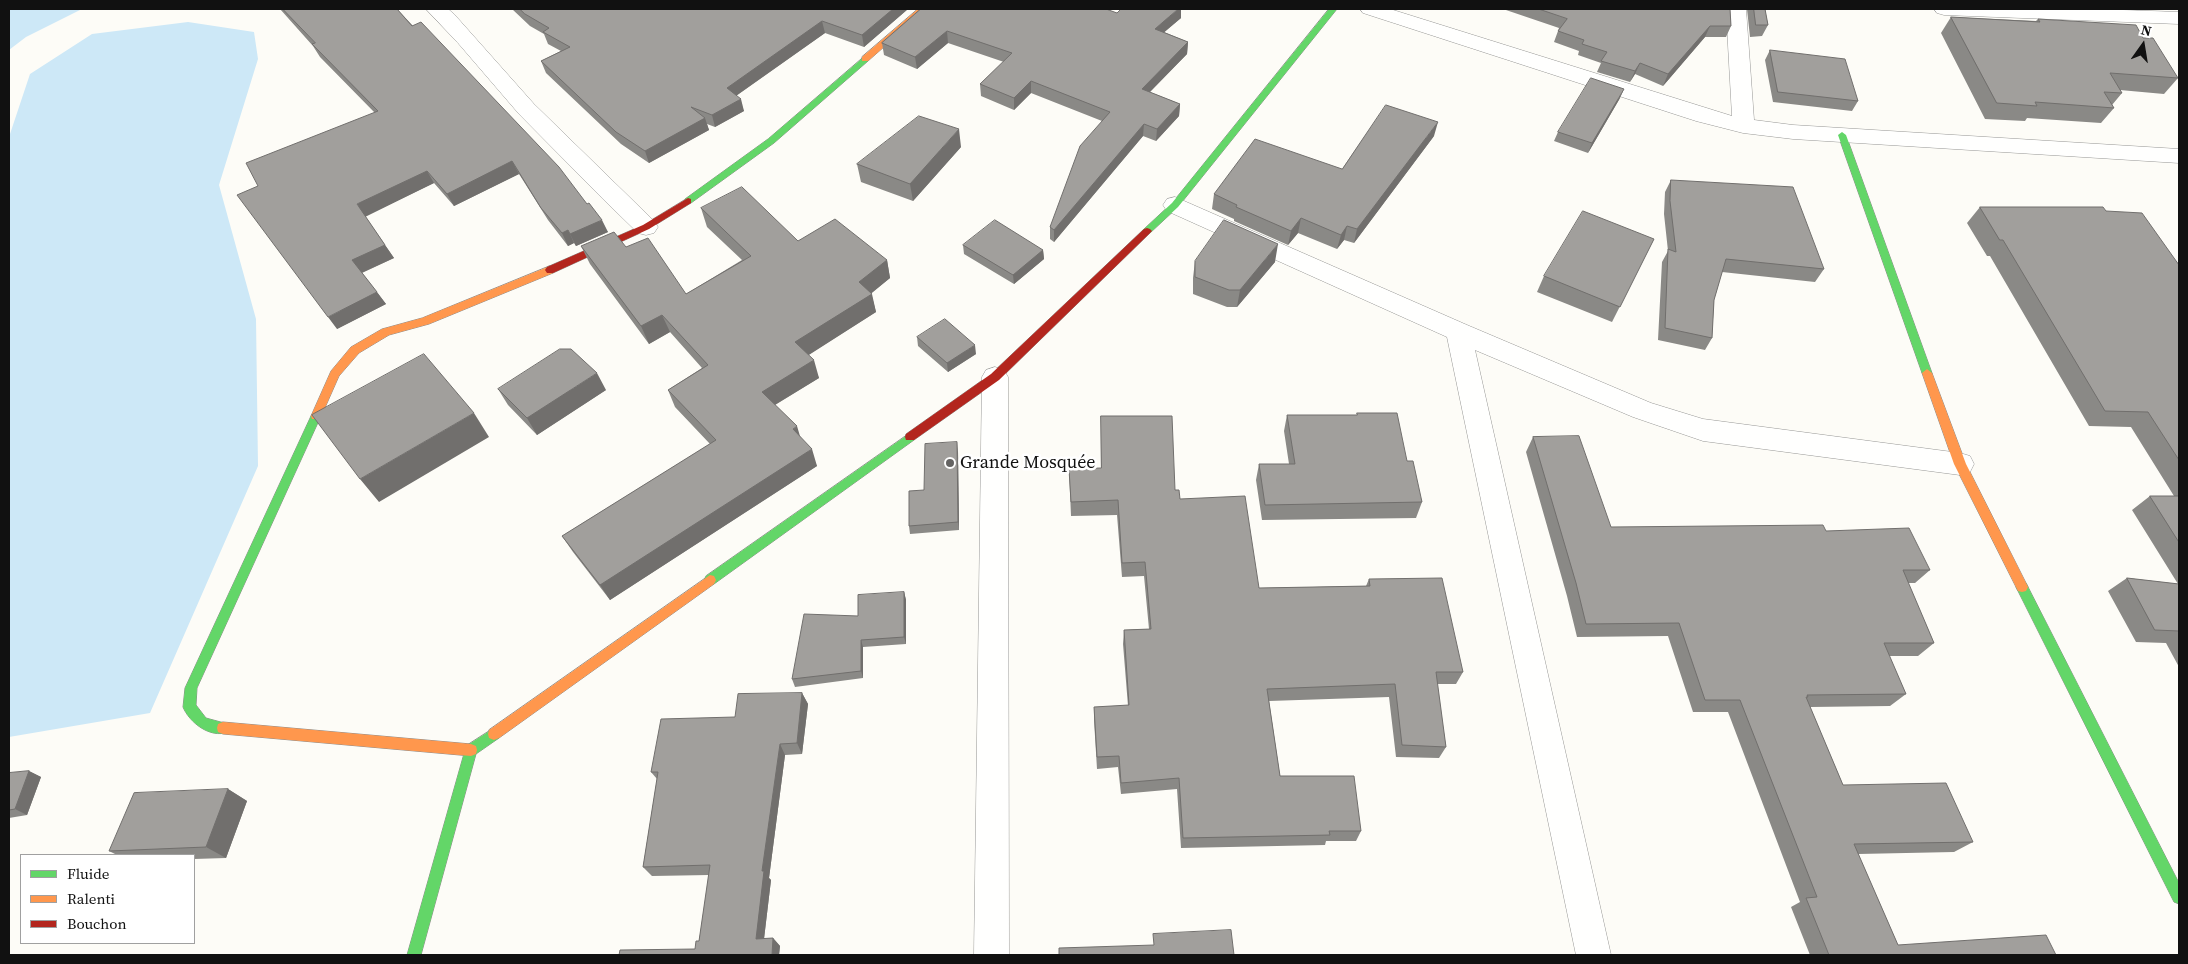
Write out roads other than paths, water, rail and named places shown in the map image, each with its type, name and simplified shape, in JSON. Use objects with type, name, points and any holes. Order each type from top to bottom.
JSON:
[{"type":"street","points":[[436,9],[454,24],[510,90],[571,155],[646,227]]},
{"type":"street","points":[[471,750],[226,728],[202,723],[189,706],[191,688],[335,374],[355,350],[386,332],[426,321],[510,288],[646,227],[705,190],[771,141],[922,9]]},
{"type":"street","points":[[414,955],[471,750],[995,377],[1175,205],[1332,9]]},
{"type":"street","points":[[1370,9],[1704,116],[1743,126],[1793,132],[2178,158]]},
{"type":"street","points":[[1736,9],[1743,126]]},
{"type":"street","points":[[1944,9],[2170,15]]},
{"type":"street","points":[[1842,135],[1960,464],[2179,897]]},
{"type":"street","points":[[1175,205],[1458,332],[1642,410],[1703,430],[1960,464]]},
{"type":"street","points":[[1458,332],[1594,955]]},
{"type":"street","points":[[990,955],[995,377]]},
{"type":"water","points":[[9,9],[82,9],[26,37],[9,50]]},
{"type":"water","points":[[188,22],[254,32],[258,59],[219,185],[256,319],[258,466],[150,713],[9,737],[9,137],[30,74],[92,34]]},
{"type":"place","name":"Grande Mosquée","points":[[950,463]]}]
